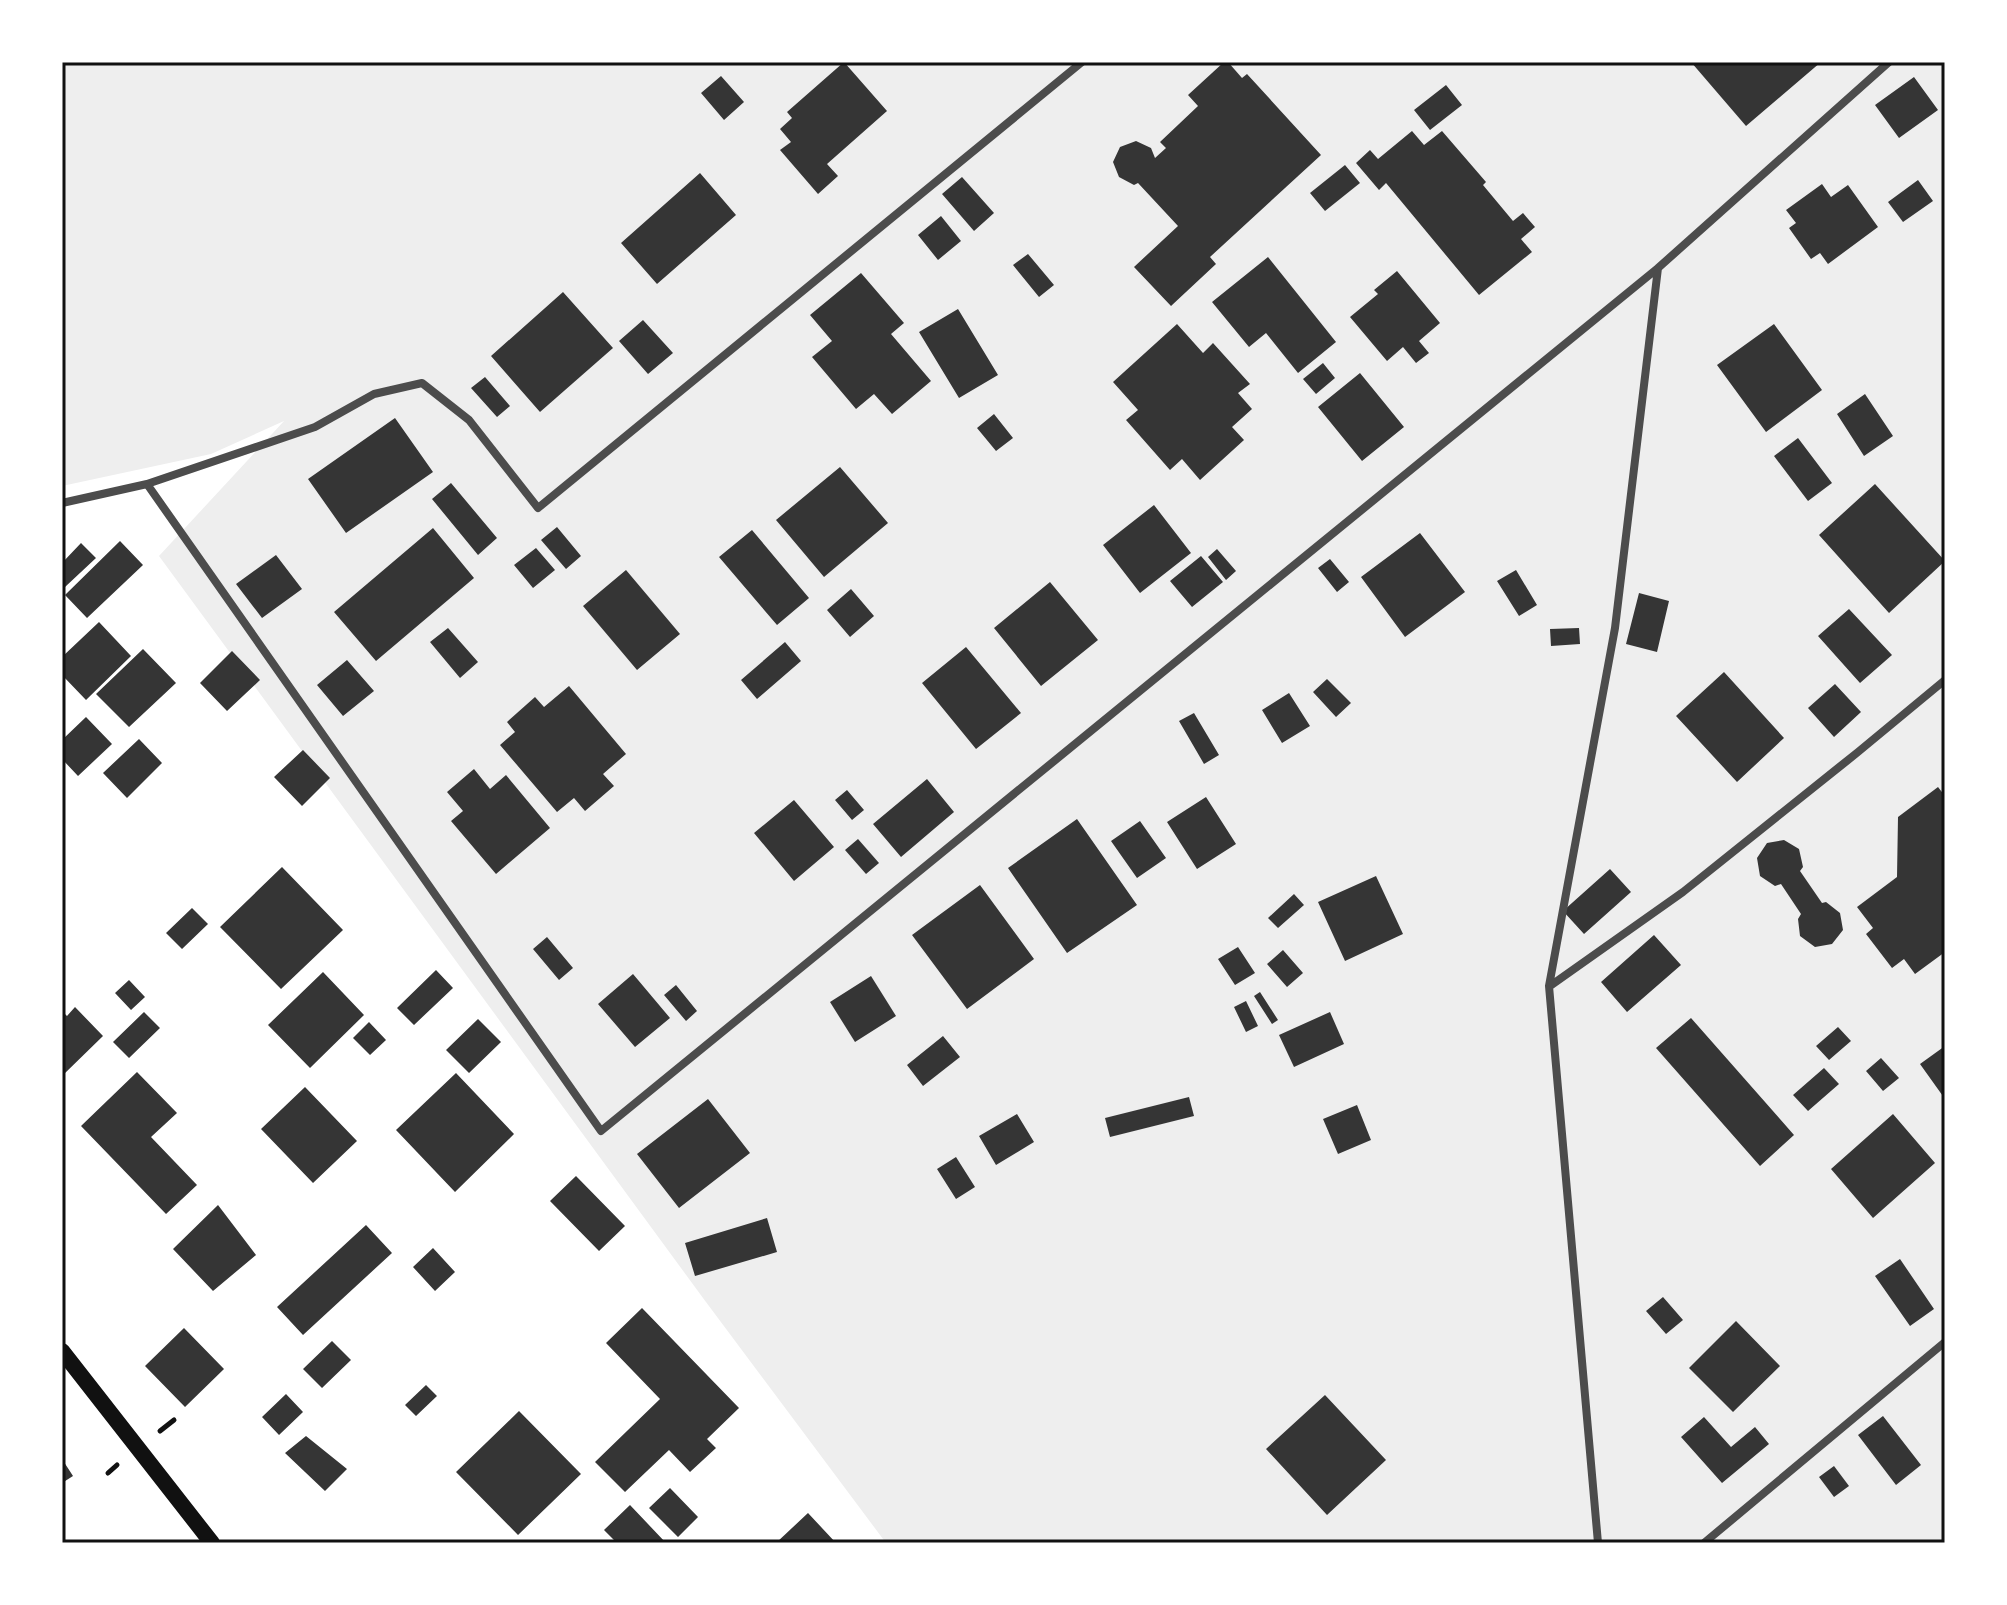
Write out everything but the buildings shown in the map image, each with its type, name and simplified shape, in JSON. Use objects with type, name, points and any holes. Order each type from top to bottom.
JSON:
[{"type":"main road","points":[[62,1351],[212,1543]]},
{"type":"street","points":[[62,503],[147,484],[315,427],[374,394],[422,383],[469,420],[538,508],[1082,62]]},
{"type":"street","points":[[147,484],[601,1131],[1658,268],[1889,62]]},
{"type":"street","points":[[1598,1543],[1549,986],[1615,628],[1658,268]]},
{"type":"street","points":[[1549,986],[1683,892],[1945,680]]},
{"type":"street","points":[[1704,1543],[1945,1342]]},
{"type":"shaded area","points":[[62,62],[1945,62],[1945,1543],[886,1543],[159,556],[284,421],[211,454],[62,486]]}]
